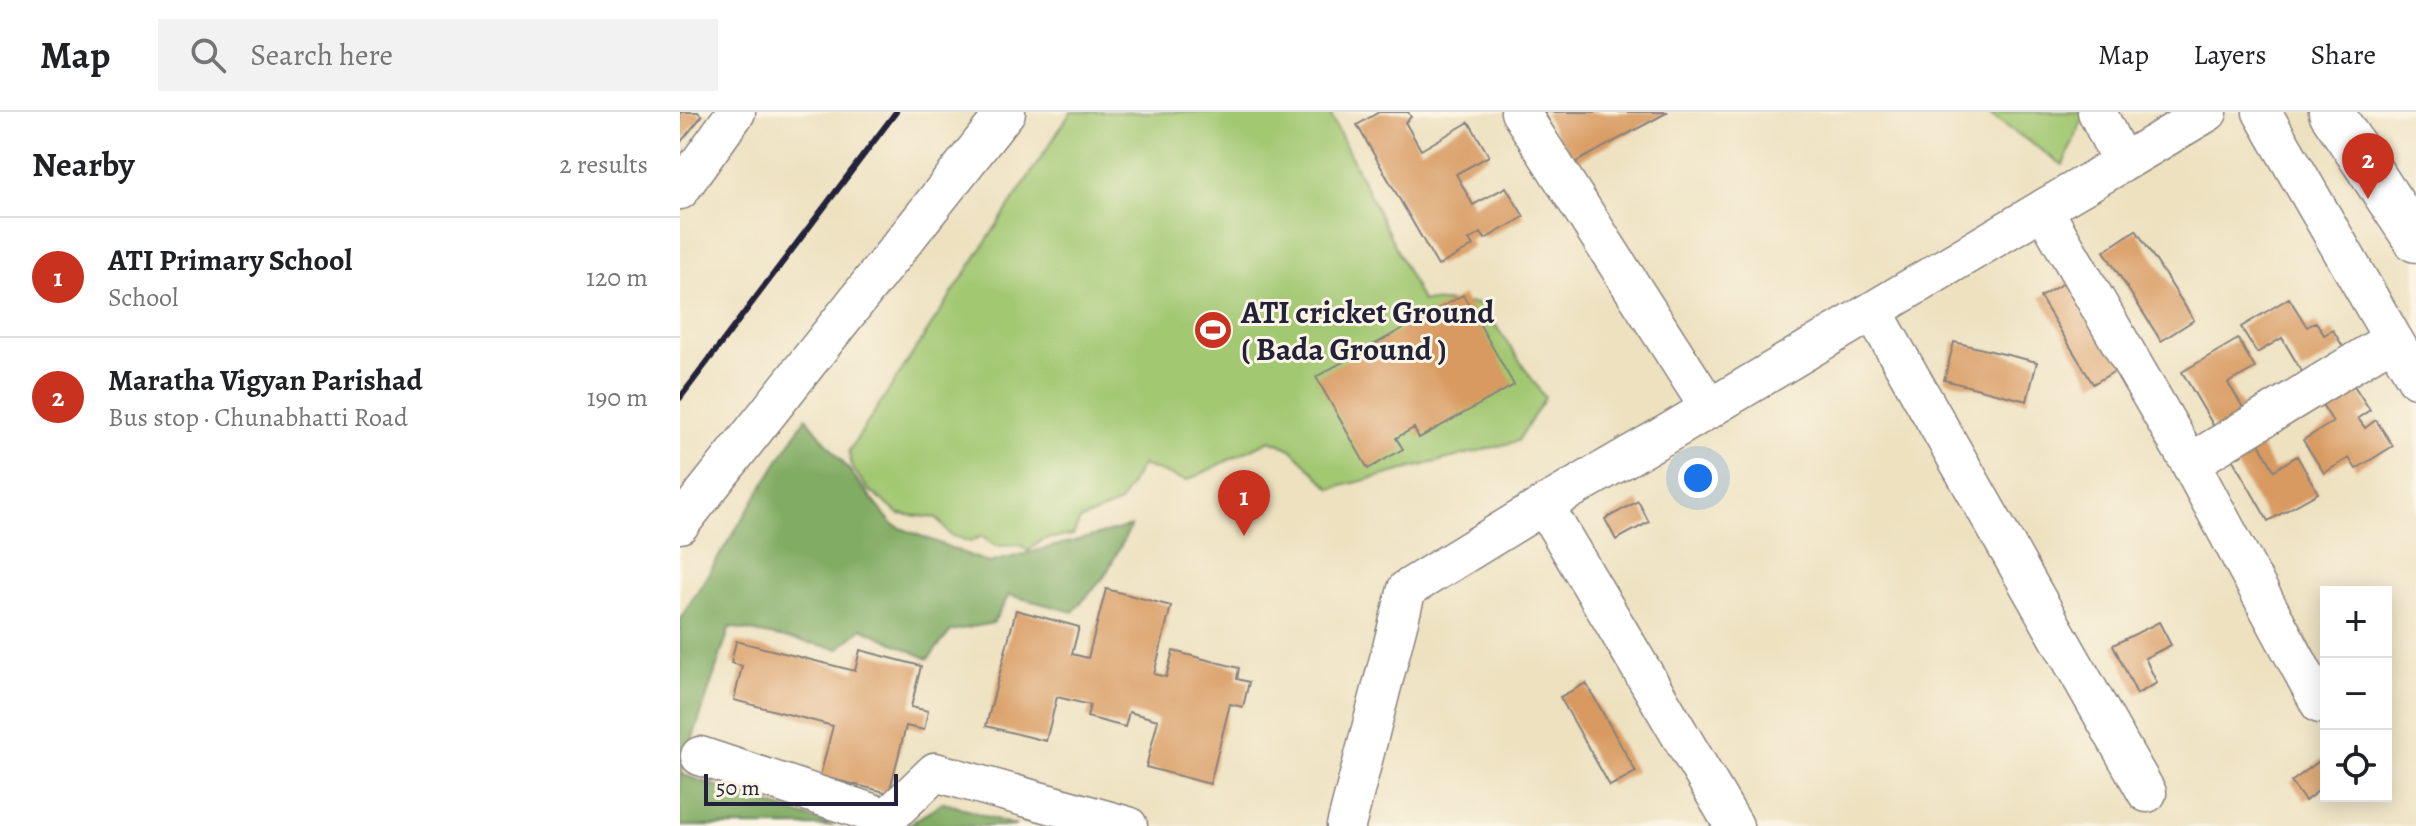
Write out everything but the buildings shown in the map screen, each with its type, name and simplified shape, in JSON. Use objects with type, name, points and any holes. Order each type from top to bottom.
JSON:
[{"type":"main road","points":[[2331,112],[2416,240]]},
{"type":"street","points":[[680,190],[736,112]]},
{"type":"street","points":[[680,524],[1006,112]]},
{"type":"street","points":[[1520,112],[1710,409]]},
{"type":"street","points":[[2097,112],[2122,163]]},
{"type":"street","points":[[1346,826],[1407,589],[2208,112]]},
{"type":"street","points":[[2262,112],[2416,378]]},
{"type":"street","points":[[2043,209],[2190,463],[2320,704]]},
{"type":"street","points":[[1873,311],[2147,793]]},
{"type":"street","points":[[2190,463],[2393,339]]},
{"type":"street","points":[[1544,505],[1734,826]]},
{"type":"street","points":[[700,756],[887,818],[935,772],[1128,826]]},
{"type":"green space","name":"ATI cricket Ground ( Bada Ground )","points":[[1071,112],[1329,112],[1422,301],[1481,304],[1545,398],[1518,441],[1331,489],[1291,449],[1270,440],[1186,481],[1142,465],[1120,503],[1080,520],[1073,535],[1044,539],[1028,551],[1020,545],[995,546],[981,536],[970,542],[950,535],[937,518],[899,514],[868,489],[851,466],[849,451]]},
{"type":"green space","points":[[1986,112],[2082,112],[2084,116],[2063,165]]},
{"type":"green space","points":[[806,417],[893,525],[989,563],[1131,526],[1105,576],[1073,612],[1009,595],[993,623],[951,631],[928,659],[862,628],[839,649],[730,627],[681,774],[833,826],[680,826],[680,619]]},
{"type":"green space","points":[[943,802],[1016,826],[907,826]]},
{"type":"railway","points":[[680,398],[896,112]]},
{"type":"place","name":"Maratha Vigyan Parishad","points":[[2368,199]]},
{"type":"place","name":"ATI cricket Ground ( Bada Ground )","points":[[1213,330]]},
{"type":"place","name":"ATI Primary School","points":[[1244,536]]}]
